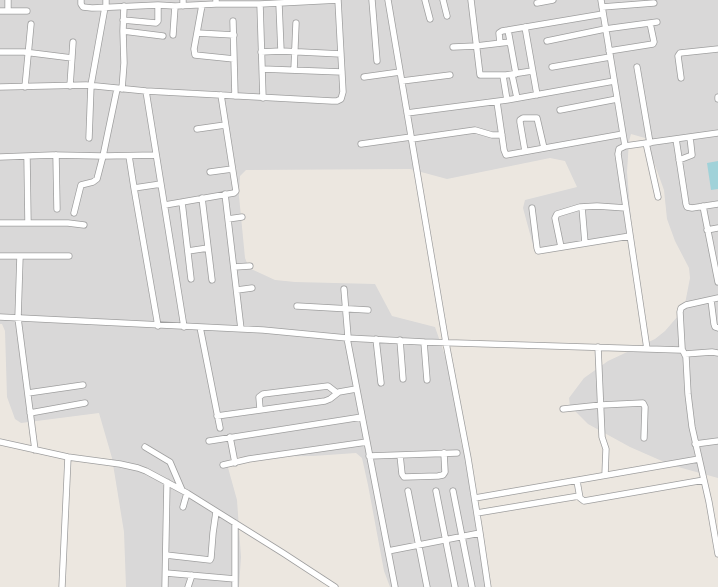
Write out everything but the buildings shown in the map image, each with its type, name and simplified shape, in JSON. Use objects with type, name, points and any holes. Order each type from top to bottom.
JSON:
[{"type":"street","points":[[8,0],[8,11]]},
{"type":"street","points":[[0,87],[91,85],[120,89],[332,102],[340,99],[343,92],[338,0],[279,4],[216,2],[202,5],[183,3],[175,6],[83,7],[81,0]]},
{"type":"street","points":[[89,138],[91,85],[106,7],[106,0]]},
{"type":"street","points":[[372,0],[377,61]]},
{"type":"street","points":[[388,0],[446,342],[475,498],[488,587]]},
{"type":"street","points":[[425,0],[430,19]]},
{"type":"street","points":[[443,0],[447,16]]},
{"type":"street","points":[[471,0],[480,75],[496,74],[503,76],[532,71]]},
{"type":"street","points":[[537,3],[553,0]]},
{"type":"street","points":[[601,0],[625,146]]},
{"type":"street","points":[[602,7],[654,3]]},
{"type":"street","points":[[260,4],[263,98]]},
{"type":"street","points":[[279,4],[281,51]]},
{"type":"street","points":[[123,20],[156,23],[158,21],[158,5]]},
{"type":"street","points":[[202,5],[194,52],[196,56],[234,59]]},
{"type":"street","points":[[74,213],[81,185],[93,182],[97,179],[120,89],[124,63],[122,31],[124,6]]},
{"type":"street","points":[[173,35],[175,6]]},
{"type":"street","points":[[0,11],[27,11]]},
{"type":"street","points":[[500,43],[499,33],[502,31],[603,14]]},
{"type":"street","points":[[233,22],[235,96]]},
{"type":"street","points":[[547,41],[606,29],[657,22]]},
{"type":"street","points":[[294,70],[296,23]]},
{"type":"street","points":[[609,51],[653,44],[654,42],[650,23]]},
{"type":"street","points":[[25,87],[31,24]]},
{"type":"street","points":[[524,27],[537,95]]},
{"type":"street","points":[[508,30],[517,98]]},
{"type":"street","points":[[122,31],[163,36]]},
{"type":"street","points":[[197,33],[234,35]]},
{"type":"street","points":[[70,86],[74,42]]},
{"type":"street","points":[[453,47],[510,42]]},
{"type":"street","points":[[681,78],[678,56],[680,53],[718,48]]},
{"type":"street","points":[[261,52],[295,51],[341,54]]},
{"type":"street","points":[[0,52],[28,53],[72,58]]},
{"type":"street","points":[[552,67],[610,57]]},
{"type":"street","points":[[637,67],[648,143],[658,197]]},
{"type":"street","points":[[262,69],[342,72]]},
{"type":"street","points":[[364,77],[400,72]]},
{"type":"street","points":[[402,81],[450,75]]},
{"type":"street","points":[[503,76],[507,100]]},
{"type":"street","points":[[407,113],[497,102],[614,81]]},
{"type":"street","points":[[146,90],[184,326]]},
{"type":"street","points":[[165,206],[236,191],[221,95]]},
{"type":"street","points":[[560,110],[617,98]]},
{"type":"street","points":[[497,102],[506,155],[623,134]]},
{"type":"street","points":[[525,152],[520,122],[523,118],[537,118],[544,148]]},
{"type":"street","points":[[197,129],[225,125]]},
{"type":"street","points":[[361,144],[475,130],[492,135],[502,135]]},
{"type":"street","points":[[647,349],[618,154],[619,149],[625,146],[718,133]]},
{"type":"street","points":[[679,160],[692,155],[690,137]]},
{"type":"street","points":[[676,139],[686,204],[690,208],[718,204]]},
{"type":"street","points":[[0,157],[56,155],[156,155]]},
{"type":"street","points":[[56,155],[57,209]]},
{"type":"street","points":[[27,156],[28,223]]},
{"type":"street","points":[[129,156],[158,326]]},
{"type":"street","points":[[210,172],[232,169]]},
{"type":"street","points":[[134,188],[161,184]]},
{"type":"street","points":[[225,194],[242,329]]},
{"type":"street","points":[[202,198],[212,280]]},
{"type":"street","points":[[182,202],[191,279]]},
{"type":"street","points":[[561,247],[555,214],[573,208],[582,207],[597,206],[626,208]]},
{"type":"street","points":[[703,206],[718,282]]},
{"type":"street","points":[[582,207],[585,243]]},
{"type":"street","points":[[532,208],[537,250],[540,251],[630,236]]},
{"type":"street","points":[[228,219],[242,217]]},
{"type":"street","points":[[0,223],[84,224]]},
{"type":"street","points":[[707,230],[718,228]]},
{"type":"street","points":[[188,251],[208,248]]},
{"type":"street","points":[[0,256],[69,256]]},
{"type":"street","points":[[20,256],[18,318],[34,450]]},
{"type":"street","points":[[234,267],[250,266]]},
{"type":"street","points":[[237,290],[252,288]]},
{"type":"street","points":[[344,289],[348,337],[356,389],[395,587]]},
{"type":"street","points":[[718,298],[686,305],[680,312],[689,410],[718,554]]},
{"type":"street","points":[[711,300],[714,324],[715,327],[718,328]]},
{"type":"street","points":[[297,306],[368,310]]},
{"type":"street","points":[[0,317],[242,329],[424,342],[598,347],[718,353]]},
{"type":"street","points":[[200,327],[220,428]]},
{"type":"street","points":[[376,339],[381,383]]},
{"type":"street","points":[[400,340],[404,379]]},
{"type":"street","points":[[424,342],[427,380]]},
{"type":"street","points":[[598,347],[602,437],[606,449],[605,475]]},
{"type":"street","points":[[28,393],[83,384]]},
{"type":"street","points":[[260,409],[259,397],[263,394],[328,386],[337,393]]},
{"type":"street","points":[[217,416],[328,400],[337,393],[356,389]]},
{"type":"street","points":[[30,413],[85,403]]},
{"type":"street","points":[[563,409],[643,403],[645,407],[644,438]]},
{"type":"street","points":[[209,441],[362,417]]},
{"type":"street","points":[[230,437],[235,463]]},
{"type":"street","points":[[695,444],[718,441]]},
{"type":"street","points":[[0,442],[68,457],[138,468],[184,491],[335,587]]},
{"type":"street","points":[[223,465],[367,442]]},
{"type":"street","points":[[145,447],[170,462],[184,491],[183,507]]},
{"type":"street","points":[[400,455],[402,476],[441,476],[445,472],[444,453]]},
{"type":"street","points":[[369,456],[457,453]]},
{"type":"street","points":[[62,587],[68,457]]},
{"type":"street","points":[[475,498],[699,459]]},
{"type":"street","points":[[577,481],[579,496],[581,500],[584,501],[704,480]]},
{"type":"street","points":[[165,587],[167,482]]},
{"type":"street","points":[[436,491],[455,587]]},
{"type":"street","points":[[408,492],[428,587]]},
{"type":"street","points":[[453,492],[472,587]]},
{"type":"street","points":[[477,513],[579,496]]},
{"type":"street","points":[[166,555],[210,559],[216,512]]},
{"type":"street","points":[[235,523],[235,587]]},
{"type":"street","points":[[388,551],[480,533]]},
{"type":"street","points":[[166,573],[235,579]]},
{"type":"street","points":[[188,587],[192,575]]},
{"type":"shaded area","points":[[0,0],[718,0],[718,478],[671,465],[630,447],[588,424],[570,406],[569,398],[584,378],[608,361],[655,339],[665,331],[684,309],[690,278],[689,268],[675,241],[667,219],[664,190],[645,138],[631,134],[629,141],[627,172],[632,233],[539,252],[533,245],[523,208],[525,200],[577,187],[565,161],[550,158],[447,179],[410,169],[246,170],[240,176],[239,196],[245,258],[249,268],[275,280],[375,284],[392,316],[435,327],[450,370],[461,442],[473,489],[486,587],[390,587],[384,571],[362,458],[356,453],[313,456],[232,457],[227,464],[237,500],[241,557],[239,587],[126,587],[124,532],[112,458],[99,413],[21,423],[15,419],[7,397],[5,331],[2,324],[0,324]]},
{"type":"water","points":[[718,161],[718,189],[711,190],[707,163]]}]
